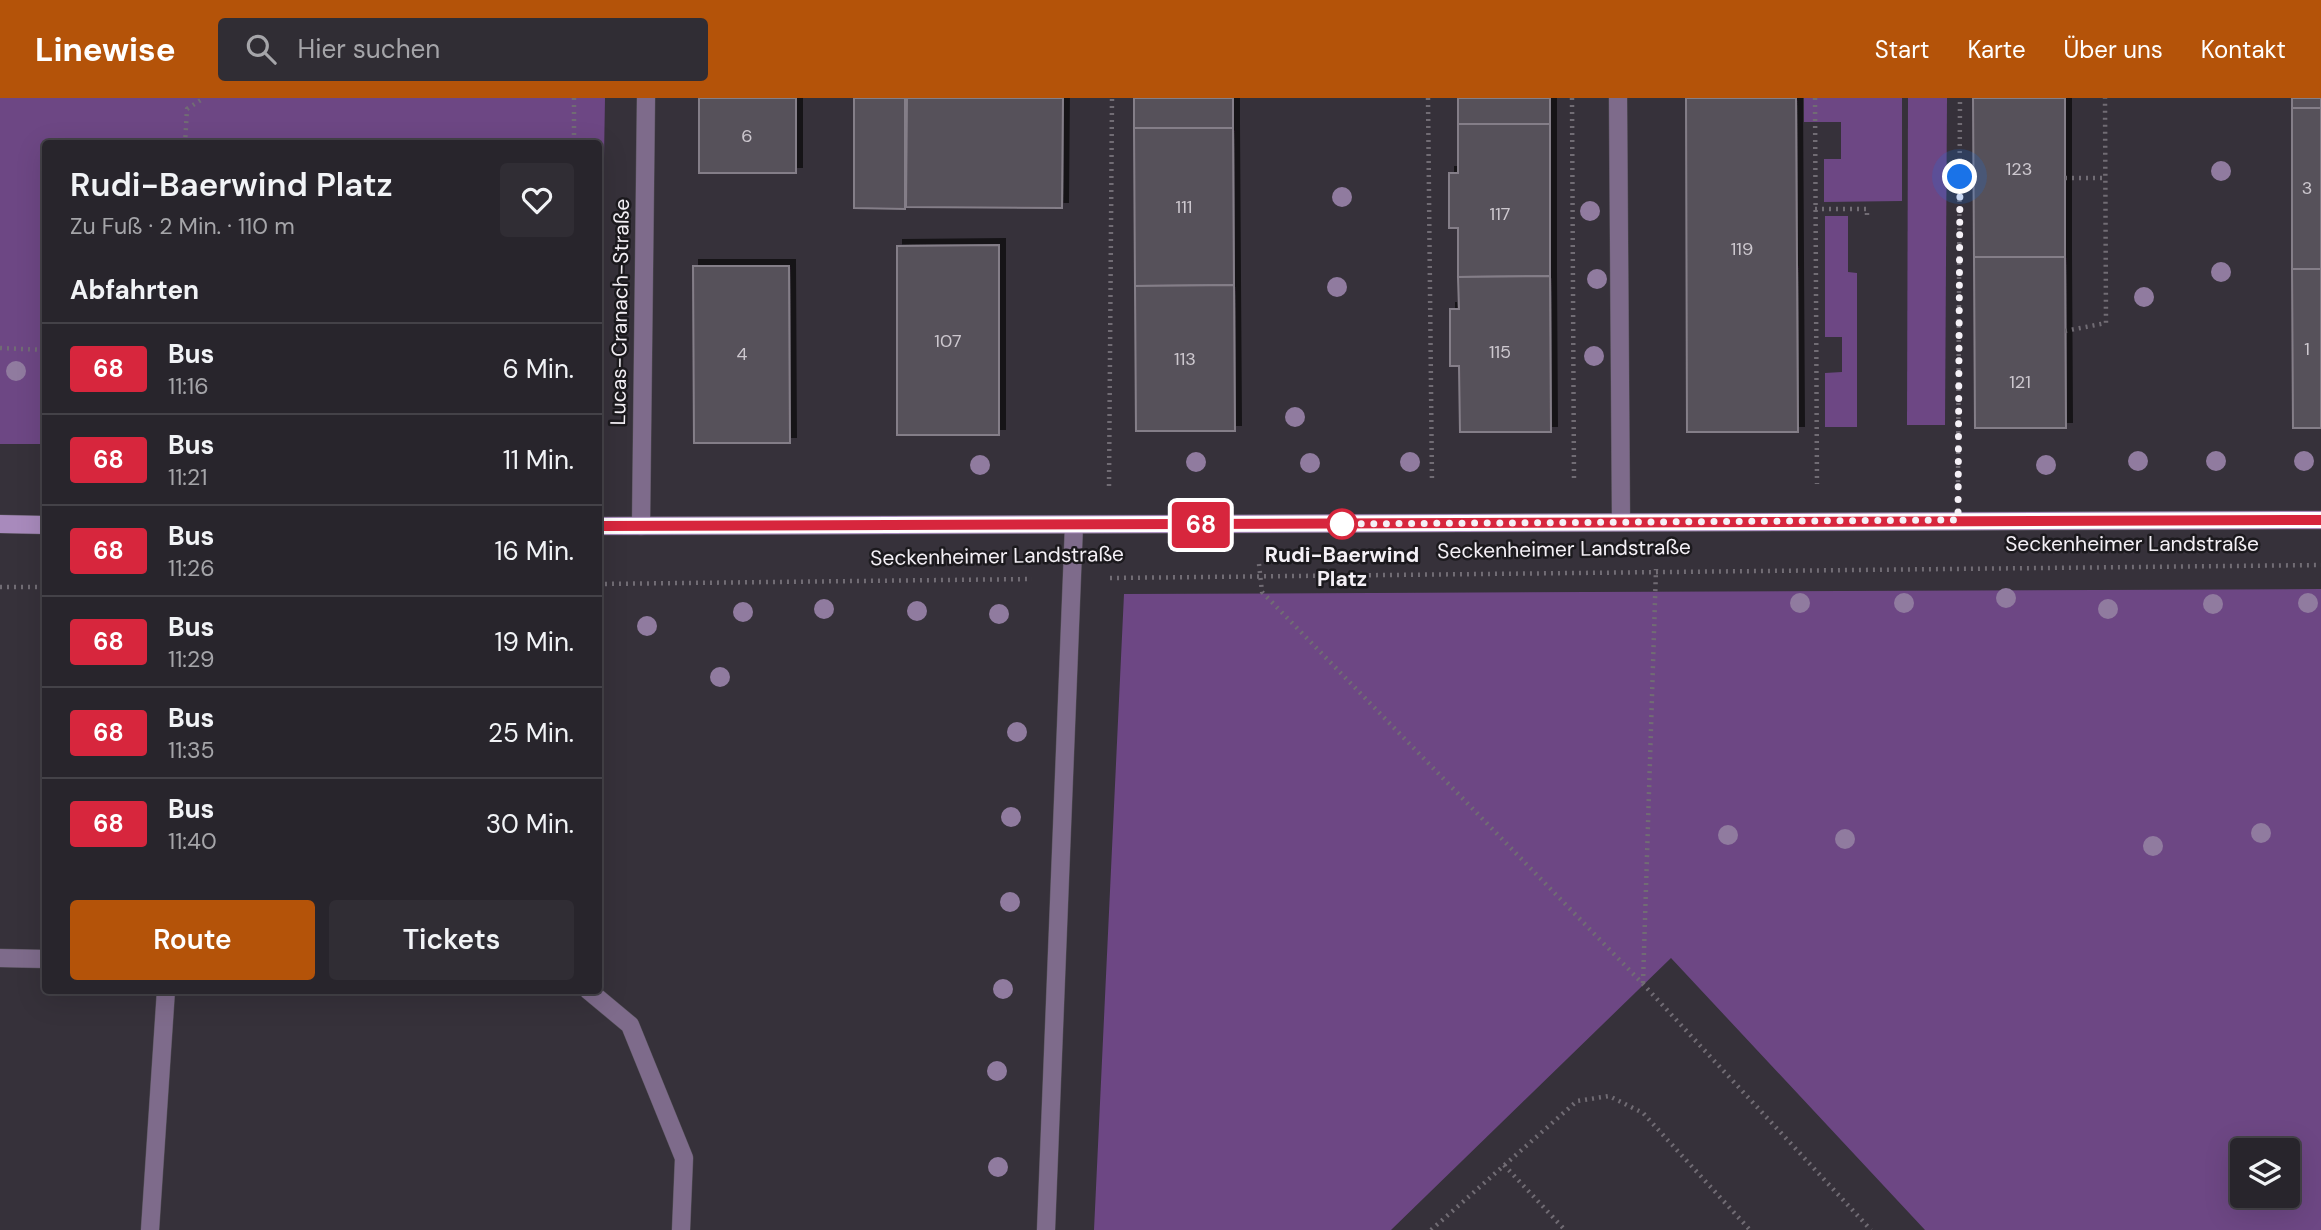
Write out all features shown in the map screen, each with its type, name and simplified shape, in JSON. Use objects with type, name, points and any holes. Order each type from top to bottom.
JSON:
[{"type":"main road","name":"Seckenheimer Landstraße","points":[[602,526],[2321,520]]},
{"type":"main road","points":[[0,524],[42,524]]},
{"type":"street","name":"Lucas-Cranach-Straße","points":[[641,526],[646,98]]},
{"type":"street","points":[[1618,98],[1621,522]]},
{"type":"street","points":[[1046,1230],[1074,525]]},
{"type":"street","points":[[0,958],[42,959]]},
{"type":"street","points":[[150,1230],[166,994]]},
{"type":"street","points":[[593,994],[630,1025],[684,1158],[681,1230]]},
{"type":"path","points":[[185,140],[187,109],[204,98]]},
{"type":"path","points":[[574,98],[574,140]]},
{"type":"path","points":[[1109,525],[1112,98]]},
{"type":"path","points":[[1428,98],[1433,523]]},
{"type":"path","points":[[1572,98],[1574,522]]},
{"type":"path","points":[[1815,98],[1817,520]]},
{"type":"path","points":[[1958,520],[1960,98]]},
{"type":"path","points":[[2065,331],[2106,323],[2103,178],[2105,98]]},
{"type":"path","points":[[2065,178],[2103,178]]},
{"type":"path","points":[[1815,209],[1867,209],[1867,218]]},
{"type":"path","points":[[0,348],[42,350]]},
{"type":"path","points":[[1643,984],[1658,522]]},
{"type":"path","points":[[1255,525],[1262,592],[1643,984],[1871,1230]]},
{"type":"path","name":"Seckenheimer Landstraße","points":[[602,584],[1656,570],[2321,565]]},
{"type":"path","points":[[0,587],[42,587]]},
{"type":"path","points":[[1432,1230],[1577,1101],[1609,1096],[1643,1113],[1750,1230]]},
{"type":"path","points":[[1504,1165],[1565,1230]]},
{"type":"shaded area","points":[[0,98],[605,98],[602,276],[602,140],[42,140],[42,444],[0,444]]},
{"type":"shaded area","points":[[1804,98],[1902,98],[1902,201],[1824,202],[1824,159],[1841,159],[1841,122],[1804,122]]},
{"type":"shaded area","points":[[1908,98],[1947,98],[1945,425],[1907,425]]},
{"type":"shaded area","points":[[1825,216],[1848,216],[1848,272],[1857,273],[1857,427],[1825,427],[1825,373],[1842,372],[1842,337],[1825,337]]},
{"type":"shaded area","points":[[2321,589],[2321,1230],[1925,1230],[1671,958],[1391,1230],[1094,1230],[1124,594]]},
{"type":"building","points":[[699,98],[796,98],[796,173],[699,173]]},
{"type":"building","points":[[854,98],[905,98],[905,209],[854,208]]},
{"type":"building","points":[[907,98],[1063,98],[1062,208],[906,207]]},
{"type":"building","points":[[1134,98],[1233,98],[1233,128],[1134,128]]},
{"type":"building","points":[[1458,98],[1550,98],[1550,124],[1458,124]]},
{"type":"building","points":[[1686,98],[1796,98],[1798,432],[1687,432]]},
{"type":"building","points":[[1973,98],[2065,98],[2065,257],[1974,257]]},
{"type":"building","points":[[2292,98],[2321,98],[2321,108],[2292,108]]},
{"type":"building","points":[[2292,108],[2321,108],[2321,269],[2292,269]]},
{"type":"building","points":[[1458,124],[1550,124],[1550,276],[1458,277],[1458,228],[1449,228],[1449,173],[1458,173]]},
{"type":"building","points":[[1134,128],[1233,128],[1234,285],[1135,286]]},
{"type":"building","points":[[999,245],[999,435],[897,435],[897,246]]},
{"type":"building","points":[[1974,257],[2065,257],[2066,428],[1975,428]]},
{"type":"building","points":[[693,266],[789,266],[790,443],[694,443]]},
{"type":"building","points":[[2292,269],[2321,269],[2321,428],[2293,428]]},
{"type":"building","points":[[1550,276],[1551,432],[1460,432],[1459,366],[1450,366],[1450,309],[1459,309],[1458,277]]},
{"type":"building","points":[[1234,285],[1235,431],[1136,431],[1135,286]]},
{"type":"bus line","name":"68","points":[[602,526],[2321,520]]},
{"type":"place","name":"Rudi-Baerwind Platz","points":[[1342,524]]},
{"type":"route","points":[[1342,524],[1339,524],[1958,520],[1960,177]]}]
